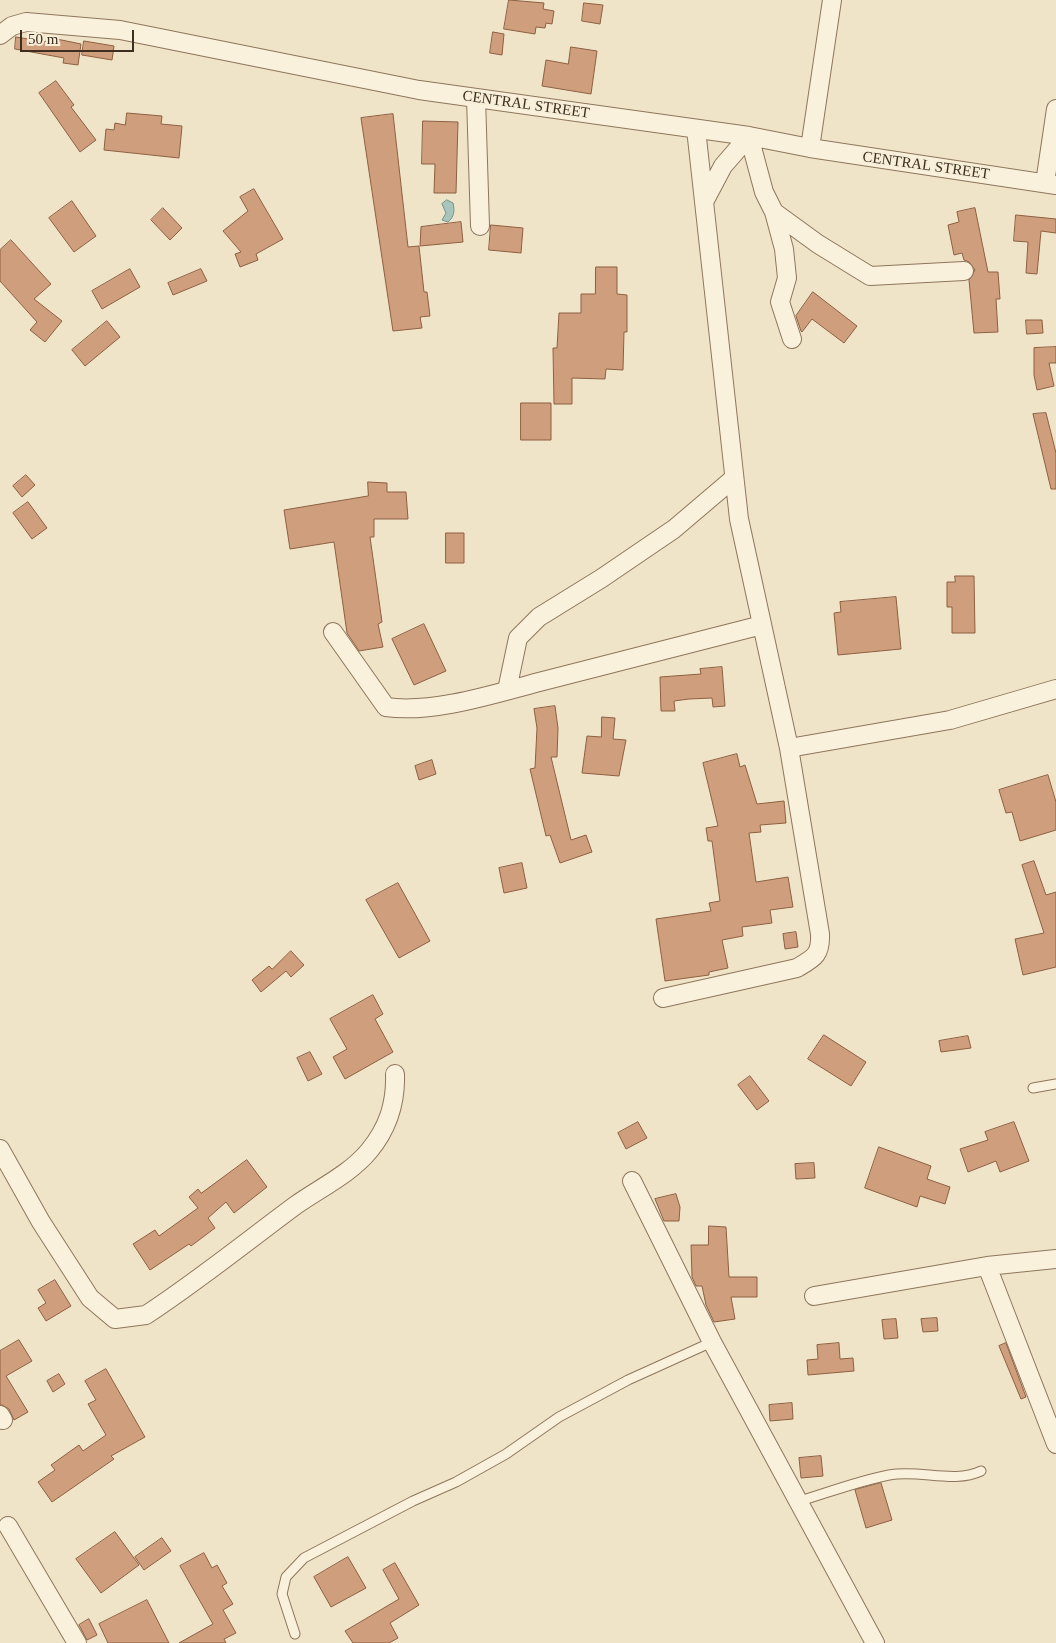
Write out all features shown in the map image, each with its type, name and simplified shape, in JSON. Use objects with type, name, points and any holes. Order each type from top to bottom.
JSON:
[{"type":"street","points":[[810,148],[832,0]]},
{"type":"street","name":"CENTRAL STREET","points":[[0,35],[12,26],[26,22],[120,30],[419,90],[749,136],[810,148],[1051,184]]},
{"type":"street","points":[[476,98],[480,226]]},
{"type":"street","points":[[1051,184],[1056,109]]},
{"type":"street","points":[[663,998],[797,968],[814,958],[821,948],[789,748],[739,519],[696,129]]},
{"type":"street","points":[[705,200],[724,166],[749,136]]},
{"type":"street","points":[[749,136],[764,192],[774,212],[784,249],[787,278],[780,302],[792,339]]},
{"type":"street","points":[[774,212],[818,244],[870,276],[964,272]]},
{"type":"street","points":[[507,690],[518,638],[539,617],[602,578],[674,529],[734,478]]},
{"type":"street","points":[[333,632],[386,707],[405,710],[428,708],[507,690],[762,625]]},
{"type":"street","points":[[789,748],[950,720],[1056,689]]},
{"type":"street","points":[[0,1149],[41,1222],[90,1298],[115,1318],[146,1315],[346,1171],[368,1152],[384,1131],[390,1118],[395,1098],[395,1074]]},
{"type":"street","points":[[632,1181],[712,1342],[875,1643]]},
{"type":"street","points":[[814,1296],[987,1266],[1056,1259]]},
{"type":"street","points":[[987,1266],[1056,1444]]},
{"type":"street","points":[[8,1526],[77,1643]]},
{"type":"lane","points":[[1033,1088],[1056,1084]]},
{"type":"lane","points":[[295,1634],[282,1594],[286,1577],[304,1558],[405,1505],[456,1482],[506,1454],[558,1417],[628,1380],[712,1342]]},
{"type":"lane","points":[[797,1502],[890,1474],[912,1472],[971,1476],[981,1471]]},
{"type":"water","points":[[447,200],[453,203],[454,209],[454,214],[448,222],[442,220],[446,213],[442,204]]},
{"type":"building","points":[[509,0],[544,3],[543,9],[554,11],[552,24],[546,23],[545,28],[536,27],[535,34],[504,29]]},
{"type":"building","points":[[584,3],[603,5],[600,24],[582,21]]},
{"type":"building","points":[[493,32],[504,34],[502,55],[490,53]]},
{"type":"building","points":[[16,37],[46,42],[47,37],[81,44],[78,65],[63,63],[64,58],[15,49]]},
{"type":"building","points":[[84,41],[114,46],[112,60],[82,55]]},
{"type":"building","points":[[571,47],[597,51],[591,94],[542,86],[546,60],[568,64]]},
{"type":"building","points":[[56,81],[74,105],[71,107],[96,140],[80,152],[39,93]]},
{"type":"building","points":[[127,113],[162,116],[161,124],[182,126],[179,158],[104,150],[106,129],[114,130],[115,123],[125,125]]},
{"type":"building","points":[[393,114],[408,247],[419,246],[424,292],[427,292],[430,316],[420,317],[422,328],[393,331],[361,118]]},
{"type":"building","points":[[423,121],[458,122],[456,193],[434,193],[435,164],[422,164]]},
{"type":"building","points":[[254,189],[283,239],[256,254],[258,260],[240,267],[235,254],[241,252],[223,231],[248,211],[240,197]]},
{"type":"building","points":[[72,201],[96,236],[74,252],[49,218]]},
{"type":"building","points":[[163,208],[182,228],[170,240],[151,220]]},
{"type":"building","points":[[975,208],[988,272],[998,272],[1000,299],[996,299],[998,332],[974,333],[969,280],[975,270],[969,262],[964,260],[962,253],[954,255],[948,225],[959,222],[957,212]]},
{"type":"building","points":[[1016,215],[1056,219],[1056,233],[1041,231],[1037,274],[1026,273],[1028,242],[1014,241]]},
{"type":"building","points":[[461,222],[463,242],[420,246],[421,227]]},
{"type":"building","points":[[491,225],[523,228],[521,253],[489,250]]},
{"type":"building","points":[[11,240],[51,284],[34,299],[62,321],[45,342],[30,330],[37,322],[0,281],[0,250]]},
{"type":"building","points":[[596,267],[617,267],[617,294],[627,295],[627,332],[624,332],[623,370],[606,369],[605,379],[572,378],[572,404],[554,404],[553,348],[557,348],[559,313],[581,313],[581,294],[595,294]]},
{"type":"building","points":[[130,269],[140,287],[102,309],[92,291]]},
{"type":"building","points":[[201,269],[207,281],[173,295],[168,283]]},
{"type":"building","points":[[813,292],[857,326],[844,343],[812,319],[801,331],[796,316]]},
{"type":"building","points":[[1026,320],[1042,320],[1043,333],[1027,334]]},
{"type":"building","points":[[107,321],[120,337],[85,366],[72,350]]},
{"type":"building","points":[[1056,347],[1056,363],[1049,363],[1054,386],[1037,390],[1034,375],[1034,348]]},
{"type":"building","points":[[521,403],[551,403],[551,440],[521,440]]},
{"type":"building","points":[[1046,413],[1056,453],[1056,489],[1051,489],[1033,414]]},
{"type":"building","points":[[26,475],[35,485],[22,497],[13,486]]},
{"type":"building","points":[[368,482],[387,483],[387,492],[406,492],[408,519],[374,519],[374,537],[370,537],[382,622],[378,624],[383,647],[359,651],[347,633],[334,542],[290,549],[284,510],[368,496]]},
{"type":"building","points":[[28,502],[47,528],[32,539],[13,513]]},
{"type":"building","points":[[446,533],[464,533],[464,563],[446,563]]},
{"type":"building","points":[[955,576],[974,576],[975,633],[952,633],[952,607],[947,607],[947,582],[955,582]]},
{"type":"building","points":[[896,597],[901,649],[838,655],[834,613],[841,612],[840,602]]},
{"type":"building","points":[[424,624],[446,671],[414,685],[392,639]]},
{"type":"building","points":[[722,667],[725,706],[713,707],[712,698],[689,699],[674,701],[675,711],[661,711],[660,677],[701,674],[700,669]]},
{"type":"building","points":[[555,706],[558,728],[557,757],[551,757],[571,840],[586,835],[592,852],[560,863],[550,835],[546,836],[530,769],[535,768],[537,728],[534,709]]},
{"type":"building","points":[[602,717],[615,718],[613,739],[626,740],[619,776],[582,773],[587,736],[601,737]]},
{"type":"building","points":[[737,754],[740,767],[745,765],[757,804],[784,801],[786,823],[760,825],[761,832],[749,833],[756,882],[788,877],[793,907],[770,910],[772,923],[742,927],[743,936],[722,940],[728,968],[709,972],[709,975],[665,981],[656,919],[711,911],[709,903],[720,901],[712,841],[708,841],[706,828],[718,826],[703,763]]},
{"type":"building","points":[[432,760],[436,774],[419,780],[415,766]]},
{"type":"building","points":[[1048,775],[1056,802],[1056,830],[1020,841],[1012,812],[1006,813],[999,790]]},
{"type":"building","points":[[1034,861],[1046,895],[1056,892],[1056,967],[1023,975],[1015,939],[1044,933],[1022,865]]},
{"type":"building","points":[[522,863],[527,888],[504,893],[499,868]]},
{"type":"building","points":[[398,883],[430,941],[399,958],[366,900]]},
{"type":"building","points":[[796,932],[798,947],[785,949],[783,934]]},
{"type":"building","points":[[291,951],[304,965],[291,977],[286,971],[261,992],[252,980],[269,966],[272,969]]},
{"type":"building","points":[[373,995],[383,1014],[375,1019],[393,1052],[345,1079],[333,1057],[347,1049],[330,1019]]},
{"type":"building","points":[[824,1035],[866,1062],[851,1086],[808,1059]]},
{"type":"building","points":[[968,1036],[971,1048],[941,1052],[939,1041]]},
{"type":"building","points":[[310,1052],[322,1074],[308,1081],[297,1058]]},
{"type":"building","points":[[750,1076],[769,1101],[757,1110],[738,1085]]},
{"type":"building","points":[[638,1122],[647,1138],[626,1149],[618,1133]]},
{"type":"building","points":[[1014,1122],[1029,1161],[1000,1172],[996,1161],[968,1172],[960,1149],[988,1140],[985,1132]]},
{"type":"building","points":[[879,1147],[931,1166],[927,1179],[950,1187],[945,1204],[920,1196],[917,1207],[865,1188]]},
{"type":"building","points":[[247,1160],[267,1187],[234,1213],[226,1202],[208,1218],[215,1228],[191,1246],[189,1244],[150,1270],[133,1244],[155,1230],[159,1236],[198,1208],[189,1197],[198,1189],[201,1193]]},
{"type":"building","points":[[814,1163],[815,1178],[796,1179],[795,1164]]},
{"type":"building","points":[[676,1194],[680,1207],[679,1221],[664,1221],[655,1199]]},
{"type":"building","points":[[709,1226],[726,1227],[729,1277],[757,1277],[757,1297],[731,1297],[735,1319],[714,1322],[706,1305],[702,1286],[696,1286],[692,1277],[691,1245],[708,1245]]},
{"type":"building","points":[[55,1280],[71,1306],[46,1321],[38,1308],[46,1303],[38,1290]]},
{"type":"building","points":[[937,1318],[938,1331],[923,1332],[921,1319]]},
{"type":"building","points":[[896,1319],[898,1338],[884,1339],[882,1320]]},
{"type":"building","points":[[19,1340],[32,1361],[6,1376],[28,1412],[14,1420],[9,1409],[0,1404],[0,1351]]},
{"type":"building","points":[[839,1343],[840,1359],[853,1358],[854,1371],[808,1375],[807,1360],[818,1359],[817,1345]]},
{"type":"building","points":[[1006,1343],[1026,1397],[1021,1399],[999,1346]]},
{"type":"building","points":[[106,1369],[145,1437],[111,1456],[114,1459],[52,1502],[38,1482],[55,1470],[51,1465],[79,1445],[83,1451],[106,1435],[88,1404],[96,1400],[85,1381]]},
{"type":"building","points":[[59,1374],[65,1384],[53,1392],[47,1381]]},
{"type":"building","points":[[792,1403],[793,1419],[770,1421],[769,1405]]},
{"type":"building","points":[[821,1456],[823,1476],[801,1478],[799,1458]]},
{"type":"building","points":[[881,1483],[892,1520],[866,1528],[855,1490]]},
{"type":"building","points":[[115,1532],[139,1565],[101,1593],[76,1559]]},
{"type":"building","points":[[162,1538],[171,1551],[144,1570],[135,1557]]},
{"type":"building","points":[[204,1553],[212,1568],[217,1565],[227,1583],[222,1586],[233,1604],[223,1610],[236,1633],[224,1639],[226,1643],[179,1643],[213,1624],[180,1566]]},
{"type":"building","points":[[348,1557],[366,1588],[331,1607],[314,1577]]},
{"type":"building","points":[[395,1563],[419,1605],[390,1623],[398,1638],[389,1643],[353,1643],[345,1631],[399,1599],[383,1570]]},
{"type":"building","points":[[147,1600],[169,1643],[108,1643],[99,1624]]},
{"type":"building","points":[[89,1619],[97,1635],[87,1640],[79,1625]]}]
